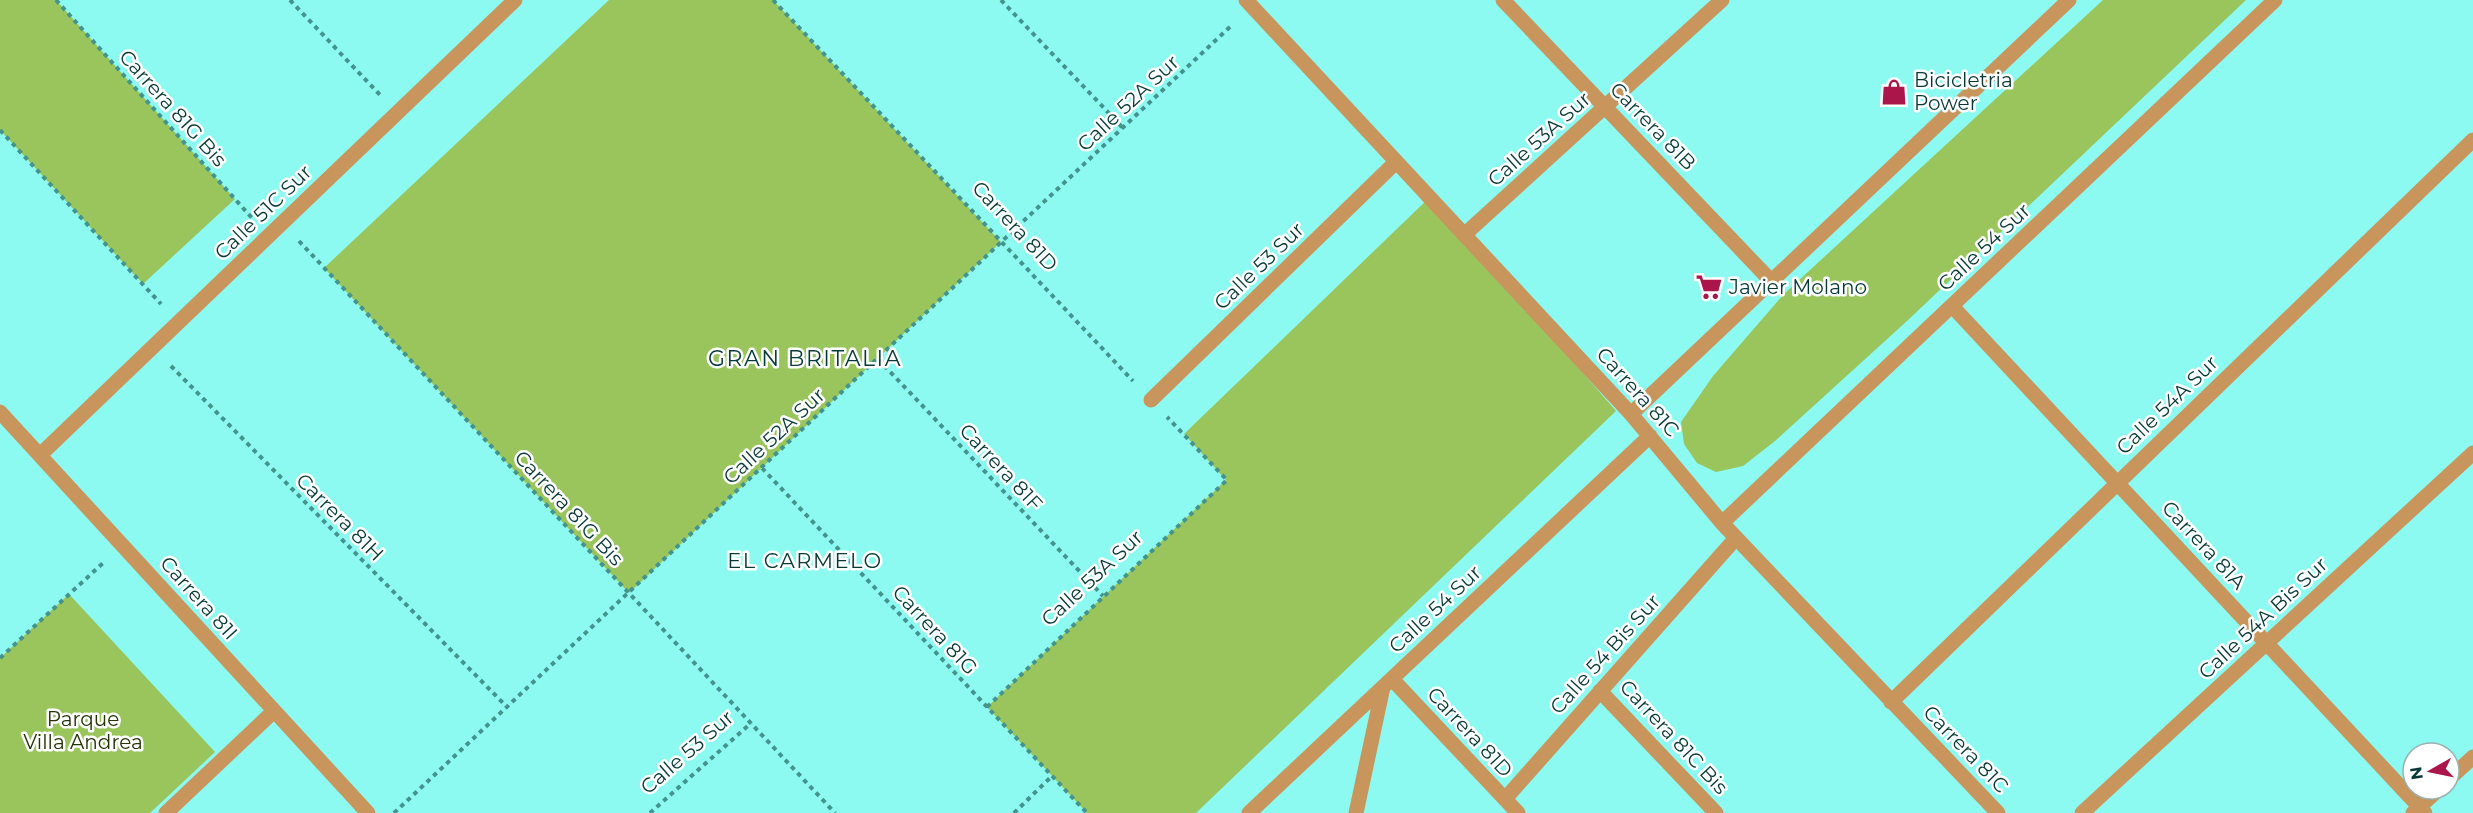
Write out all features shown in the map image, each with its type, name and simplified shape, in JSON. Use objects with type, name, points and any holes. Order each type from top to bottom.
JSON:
[{"type":"street","name":"Calle 51C Sur","points":[[40,455],[515,0]]},
{"type":"street","name":"Carrera 81B","points":[[1503,0],[1772,282]]},
{"type":"street","name":"Calle 53A Sur","points":[[1464,235],[1722,0]]},
{"type":"street","points":[[1631,414],[2069,0]]},
{"type":"street","name":"Calle 54 Sur","points":[[1722,523],[2275,0]]},
{"type":"street","name":"Carrera 81C","points":[[1249,3],[1631,414],[1722,523],[1998,813]]},
{"type":"street","name":"Calle 54A Sur","points":[[1891,702],[2473,140]]},
{"type":"street","name":"Calle 53 Sur","points":[[1151,400],[1396,162]]},
{"type":"street","name":"Carrera 81A","points":[[1952,306],[2267,643],[2419,811]]},
{"type":"street","name":"Carrera 81I","points":[[0,412],[368,813]]},
{"type":"street","name":"Calle 54 Sur","points":[[1249,813],[1650,436]]},
{"type":"street","name":"Calle 54A Bis Sur","points":[[2082,813],[2473,453]]},
{"type":"street","name":"Calle 54 Bis Sur","points":[[1505,799],[1736,538]]},
{"type":"street","points":[[1356,813],[1387,683]]},
{"type":"street","name":"Carrera 81D","points":[[1387,683],[1518,813]]},
{"type":"street","name":"Carrera 81C Bis","points":[[1600,691],[1716,813]]},
{"type":"street","points":[[166,813],[274,711]]},
{"type":"street","points":[[2461,768],[2473,757]]},
{"type":"path","name":"Carrera 81G Bis","points":[[56,0],[269,236]]},
{"type":"path","points":[[290,0],[397,114]]},
{"type":"path","name":"Carrera 81D","points":[[772,0],[1227,480]]},
{"type":"path","points":[[1001,0],[1123,128]]},
{"type":"path","name":"Calle 52A Sur","points":[[394,813],[1123,128],[1249,3]]},
{"type":"path","points":[[0,130],[178,322]]},
{"type":"path","name":"Carrera 81G Bis","points":[[282,223],[836,813]]},
{"type":"path","name":"Carrera 81H","points":[[152,347],[507,707]]},
{"type":"path","name":"Carrera 81F","points":[[878,359],[1103,596]]},
{"type":"path","name":"Carrera 81G","points":[[762,468],[1088,813]]},
{"type":"path","name":"Calle 53A Sur","points":[[987,707],[1227,480]]},
{"type":"path","points":[[0,658],[122,545]]},
{"type":"path","name":"Calle 53 Sur","points":[[650,813],[751,723]]},
{"type":"path","points":[[1014,813],[1052,776]]},
{"type":"green space","points":[[0,0],[56,0],[235,199],[143,284],[0,130]]},
{"type":"green space","points":[[609,0],[773,0],[1001,242],[629,593],[324,268]]},
{"type":"green space","points":[[2103,0],[2246,0],[1907,321],[1775,441],[1743,466],[1716,472],[1697,463],[1684,444],[1681,422],[1713,376],[1784,294]]},
{"type":"green space","points":[[1430,197],[1616,411],[1196,813],[1087,813],[987,707],[1226,480],[1184,434]]},
{"type":"green space","name":"Parque Villa Andrea","points":[[69,594],[215,752],[150,813],[0,813],[0,658]]},
{"type":"place","name":"Bicicletria Power","points":[[1894,92]]},
{"type":"place","name":"Javier Molano","points":[[1709,287]]},
{"type":"district","name":"GRAN BRITALIA","points":[[805,358]]},
{"type":"district","name":"EL CARMELO","points":[[805,561]]}]
